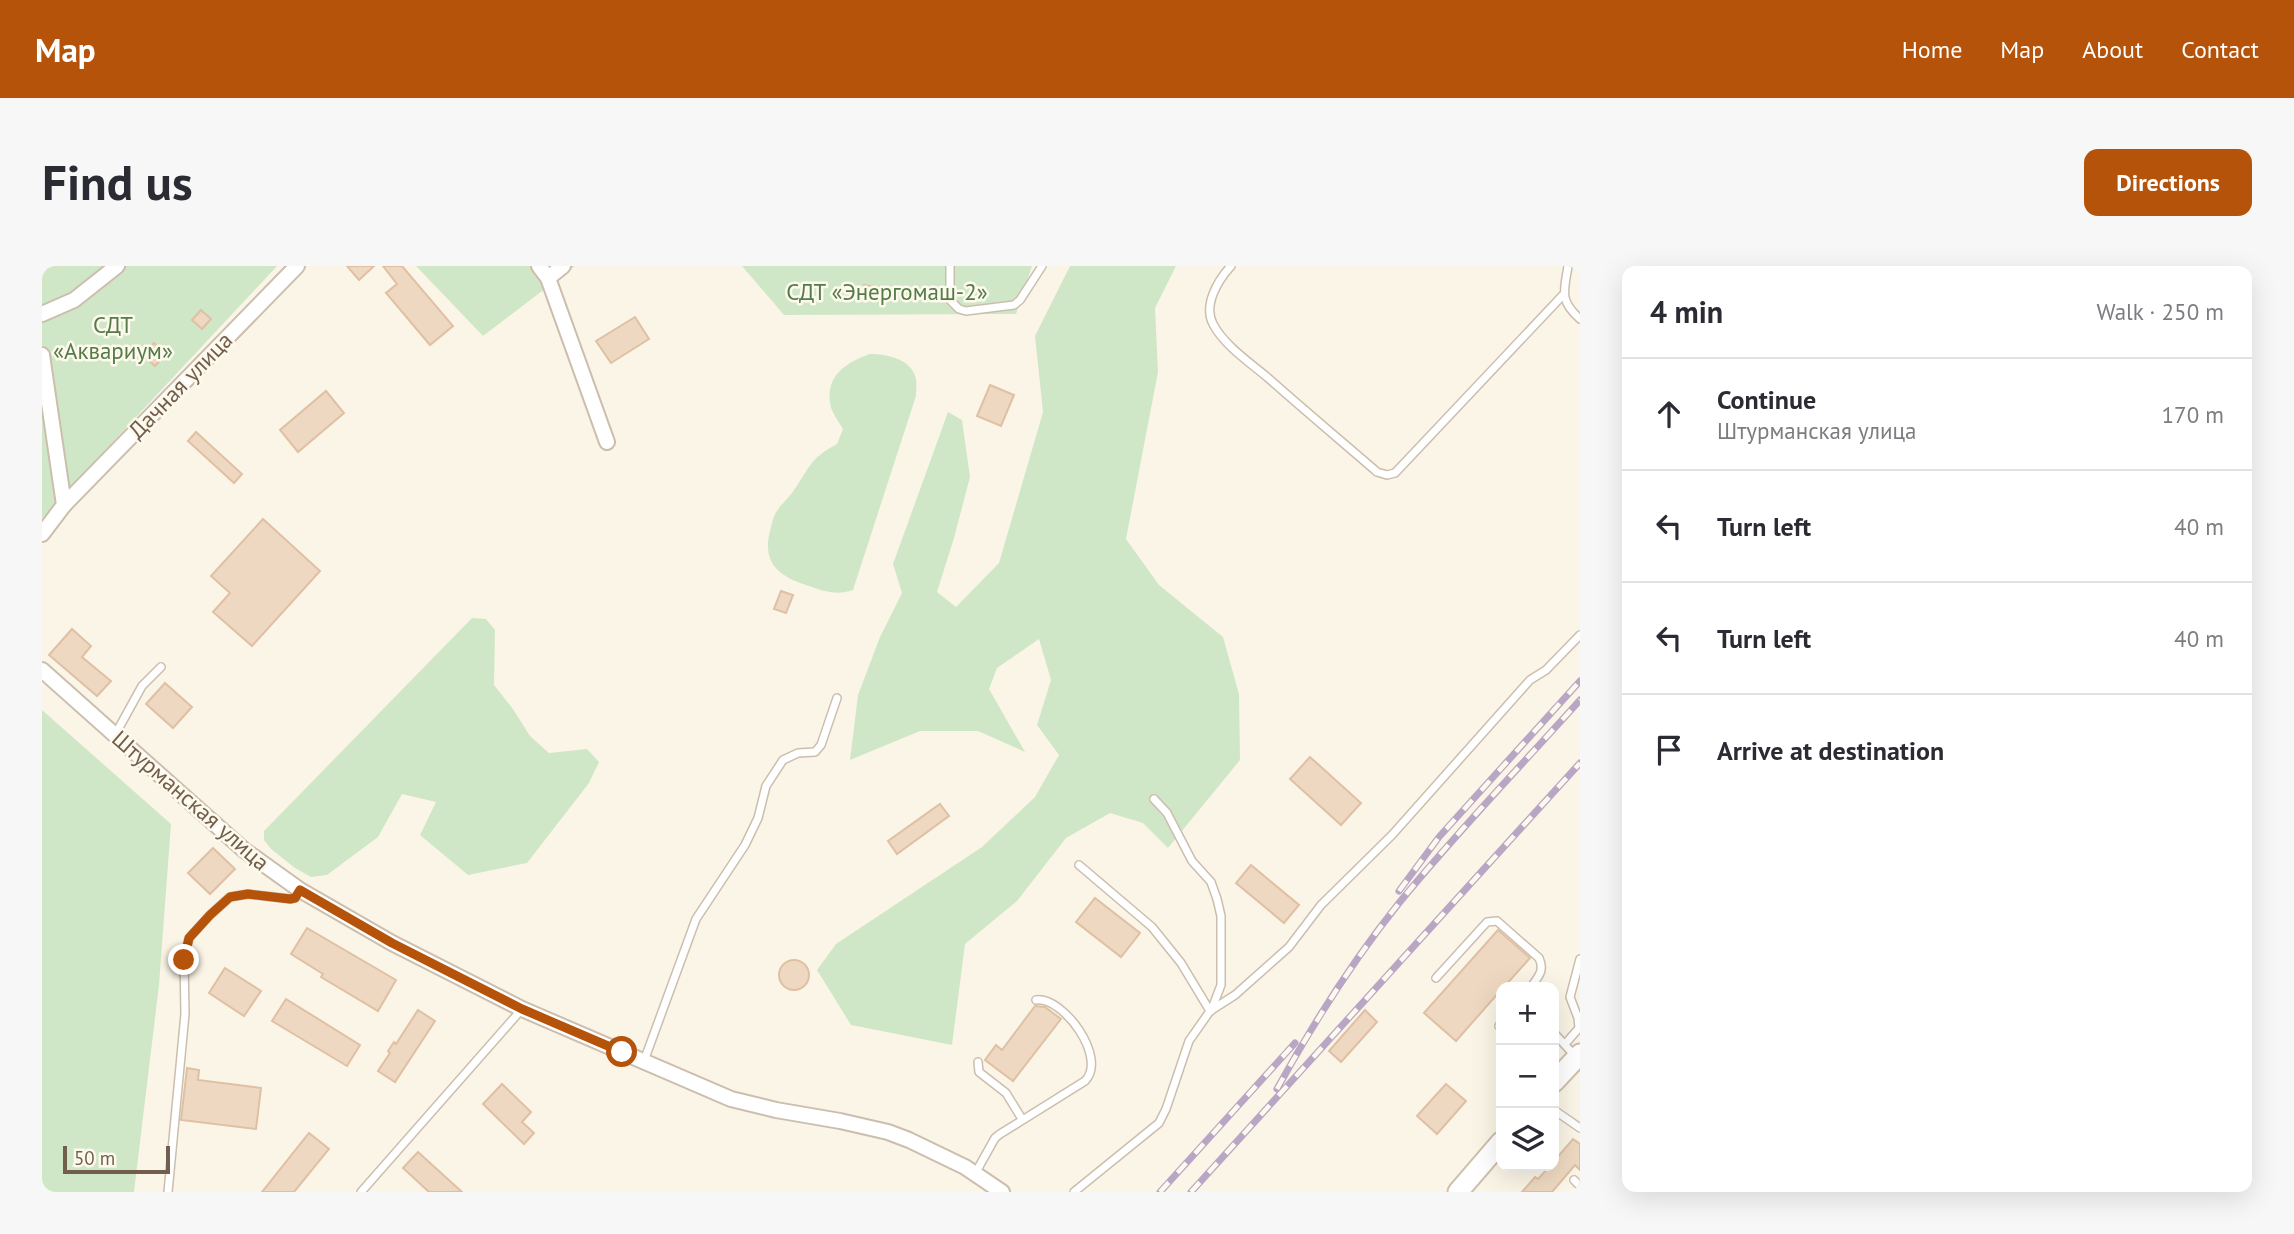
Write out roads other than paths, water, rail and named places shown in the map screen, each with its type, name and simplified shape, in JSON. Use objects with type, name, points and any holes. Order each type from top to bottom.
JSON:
[{"type":"main road","points":[[1559,1074],[1574,1052]]},
{"type":"main road","points":[[1463,1190],[1496,1148]]},
{"type":"street","points":[[42,314],[74,300],[117,266]]},
{"type":"street","name":"Дачная улица","points":[[64,505],[297,266]]},
{"type":"street","points":[[539,266],[548,278],[607,442]]},
{"type":"street","points":[[548,278],[563,266]]},
{"type":"street","points":[[42,355],[64,505],[42,534]]},
{"type":"street","name":"Штурманская улица","points":[[42,670],[244,849],[300,890],[392,943],[522,1009],[731,1098],[776,1110],[888,1132],[940,1153],[976,1172],[1002,1192]]},
{"type":"lane","points":[[950,266],[950,300],[953,305],[966,311],[1014,305],[1042,266]]},
{"type":"lane","points":[[1231,266],[1222,276],[1210,313],[1219,333],[1377,472],[1387,475],[1395,473],[1563,295]]},
{"type":"lane","points":[[1568,266],[1563,295],[1569,309],[1580,319]]},
{"type":"lane","points":[[1210,1011],[1235,995],[1289,947],[1327,898],[1392,835],[1530,680],[1546,670],[1580,635]]},
{"type":"lane","points":[[115,735],[142,686],[161,667]]},
{"type":"lane","points":[[644,1062],[696,919],[745,845],[758,818],[766,786],[783,760],[798,753],[815,752],[821,745],[837,698]]},
{"type":"lane","points":[[1074,1192],[1159,1123],[1189,1041],[1210,1011],[1220,985],[1221,916],[1211,882],[1192,861],[1167,813],[1154,799]]},
{"type":"lane","points":[[1079,865],[1159,934],[1181,963],[1210,1011]]},
{"type":"lane","points":[[168,1192],[184,1014],[184,960],[189,938],[230,897],[248,894],[290,899],[295,898],[300,890]]},
{"type":"lane","points":[[1436,978],[1487,922],[1497,921],[1539,958],[1541,972],[1534,982]]},
{"type":"lane","points":[[1574,1052],[1578,1018],[1570,997],[1580,959]]},
{"type":"lane","points":[[976,1172],[995,1138],[1085,1080],[1092,1070],[1089,1049],[1073,1021],[1047,1000],[1036,1000]]},
{"type":"lane","points":[[361,1192],[522,1009]]},
{"type":"lane","points":[[1559,1038],[1574,1052]]},
{"type":"lane","points":[[978,1062],[979,1072],[1006,1093],[1022,1119]]},
{"type":"lane","points":[[1559,1113],[1578,1123]]},
{"type":"lane","points":[[1574,1180],[1580,1186]]},
{"type":"railway","points":[[1399,891],[1439,837],[1580,681]]},
{"type":"railway","points":[[1277,1089],[1334,993],[1399,903],[1580,700]]},
{"type":"railway","points":[[1191,1192],[1580,763]]},
{"type":"railway","points":[[1160,1192],[1295,1043]]},
{"type":"park label","name":"СДТ «Энергомаш-2»","points":[[887,291]]},
{"type":"park label","name":"СДТ «Аквариум»","points":[[113,337]]}]
